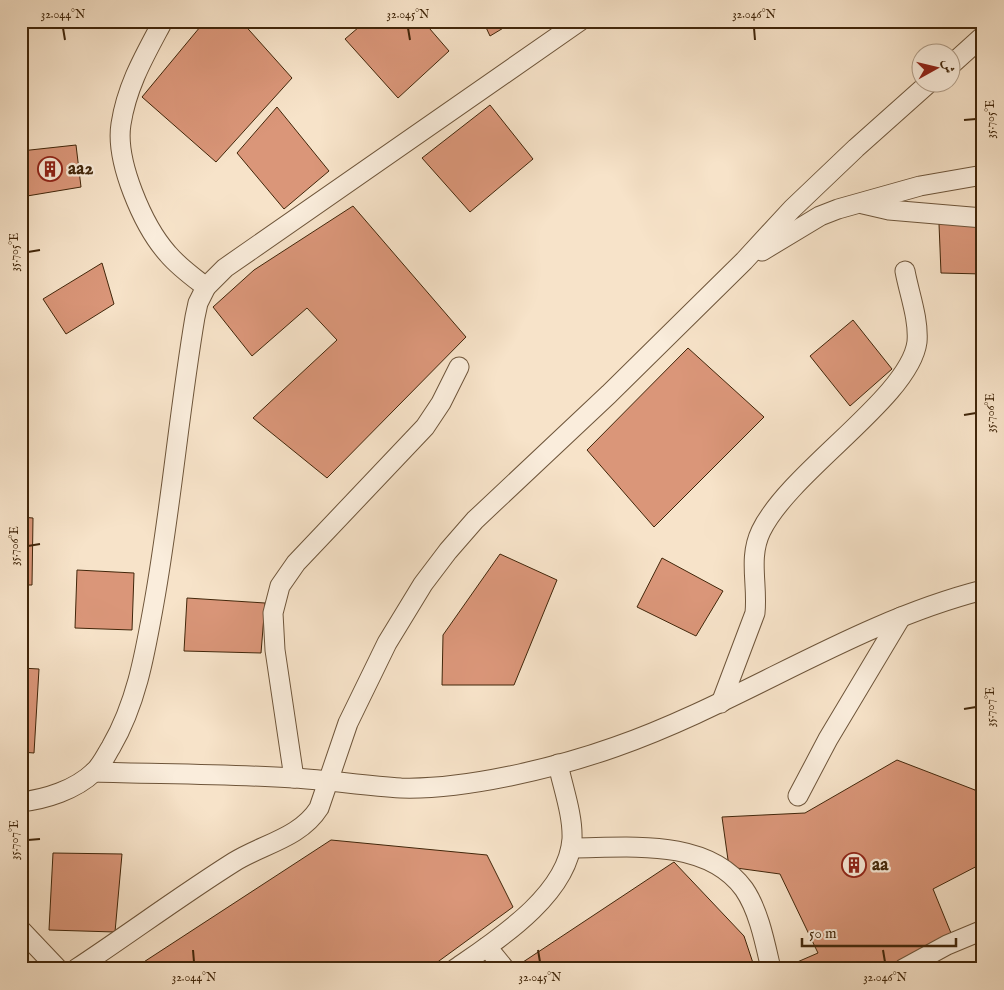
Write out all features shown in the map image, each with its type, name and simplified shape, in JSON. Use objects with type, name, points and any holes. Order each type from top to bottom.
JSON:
[{"type":"street","points":[[163,21],[139,63],[120,125],[120,141],[128,180],[150,228],[167,254],[206,287]]},
{"type":"street","points":[[21,802],[50,796],[74,786],[94,772],[112,746],[132,704],[142,667],[163,551],[195,317],[198,302],[206,287],[225,268],[279,229],[580,21]]},
{"type":"street","points":[[962,55],[983,36]]},
{"type":"street","points":[[76,969],[236,861],[298,830],[312,819],[319,808],[348,723],[387,643],[423,584],[448,551],[475,520],[609,394],[744,261],[806,196],[919,92]]},
{"type":"street","points":[[744,261],[820,216],[920,186],[983,175]]},
{"type":"street","points":[[863,204],[889,210],[983,218]]},
{"type":"street","points":[[721,703],[755,613],[753,560],[756,545],[767,520],[802,478],[894,384],[911,361],[916,344],[916,327],[905,271]]},
{"type":"street","points":[[294,778],[274,641],[272,613],[275,597],[285,577],[296,563],[425,427],[441,403],[459,367]]},
{"type":"street","points":[[94,772],[294,778],[402,788],[457,785],[558,764],[662,730],[901,617],[983,590]]},
{"type":"street","points":[[798,796],[828,739],[901,617]]},
{"type":"street","points":[[455,969],[487,947],[552,890],[567,863],[571,848],[571,826],[558,764]]},
{"type":"street","points":[[571,848],[648,848],[690,855],[716,865],[733,877],[744,890],[754,909],[771,969]]},
{"type":"street","points":[[21,930],[58,969]]},
{"type":"street","points":[[903,969],[947,945],[983,930]]},
{"type":"street","points":[[487,947],[504,969]]},
{"type":"building","points":[[205,21],[241,21],[292,78],[216,162],[142,97]]},
{"type":"building","points":[[366,21],[423,21],[449,51],[398,98],[345,39]]},
{"type":"building","points":[[483,21],[515,21],[490,36]]},
{"type":"building","points":[[490,105],[533,159],[470,212],[422,158]]},
{"type":"building","points":[[277,107],[329,171],[284,209],[237,153]]},
{"type":"building","name":"aa2","points":[[76,145],[81,187],[21,197],[21,151]]},
{"type":"building","points":[[353,206],[466,337],[327,478],[253,418],[337,340],[307,308],[252,356],[213,307],[254,270]]},
{"type":"building","points":[[939,224],[983,224],[983,274],[941,273]]},
{"type":"building","points":[[102,263],[114,304],[66,334],[43,299]]},
{"type":"building","points":[[853,320],[892,369],[850,406],[810,356]]},
{"type":"building","points":[[688,348],[764,417],[654,527],[587,450]]},
{"type":"building","points":[[21,517],[33,518],[32,585],[21,585]]},
{"type":"building","points":[[500,554],[557,580],[514,685],[442,685],[443,635]]},
{"type":"building","points":[[662,558],[723,591],[696,636],[637,607]]},
{"type":"building","points":[[77,570],[134,573],[132,630],[75,628]]},
{"type":"building","points":[[187,598],[265,603],[261,653],[184,651]]},
{"type":"building","points":[[21,668],[39,669],[34,753],[21,752]]},
{"type":"building","name":"aa","points":[[897,760],[975,790],[983,802],[983,863],[933,889],[953,938],[897,969],[790,969],[788,966],[818,953],[780,874],[729,867],[722,817],[805,813]]},
{"type":"building","points":[[331,840],[487,855],[513,907],[428,969],[133,969]]},
{"type":"building","points":[[53,853],[122,854],[115,932],[49,930]]},
{"type":"building","points":[[674,862],[744,936],[755,969],[514,968]]},
{"type":"place","name":"aa2","points":[[50,169]]},
{"type":"place","name":"aa","points":[[854,865]]}]
